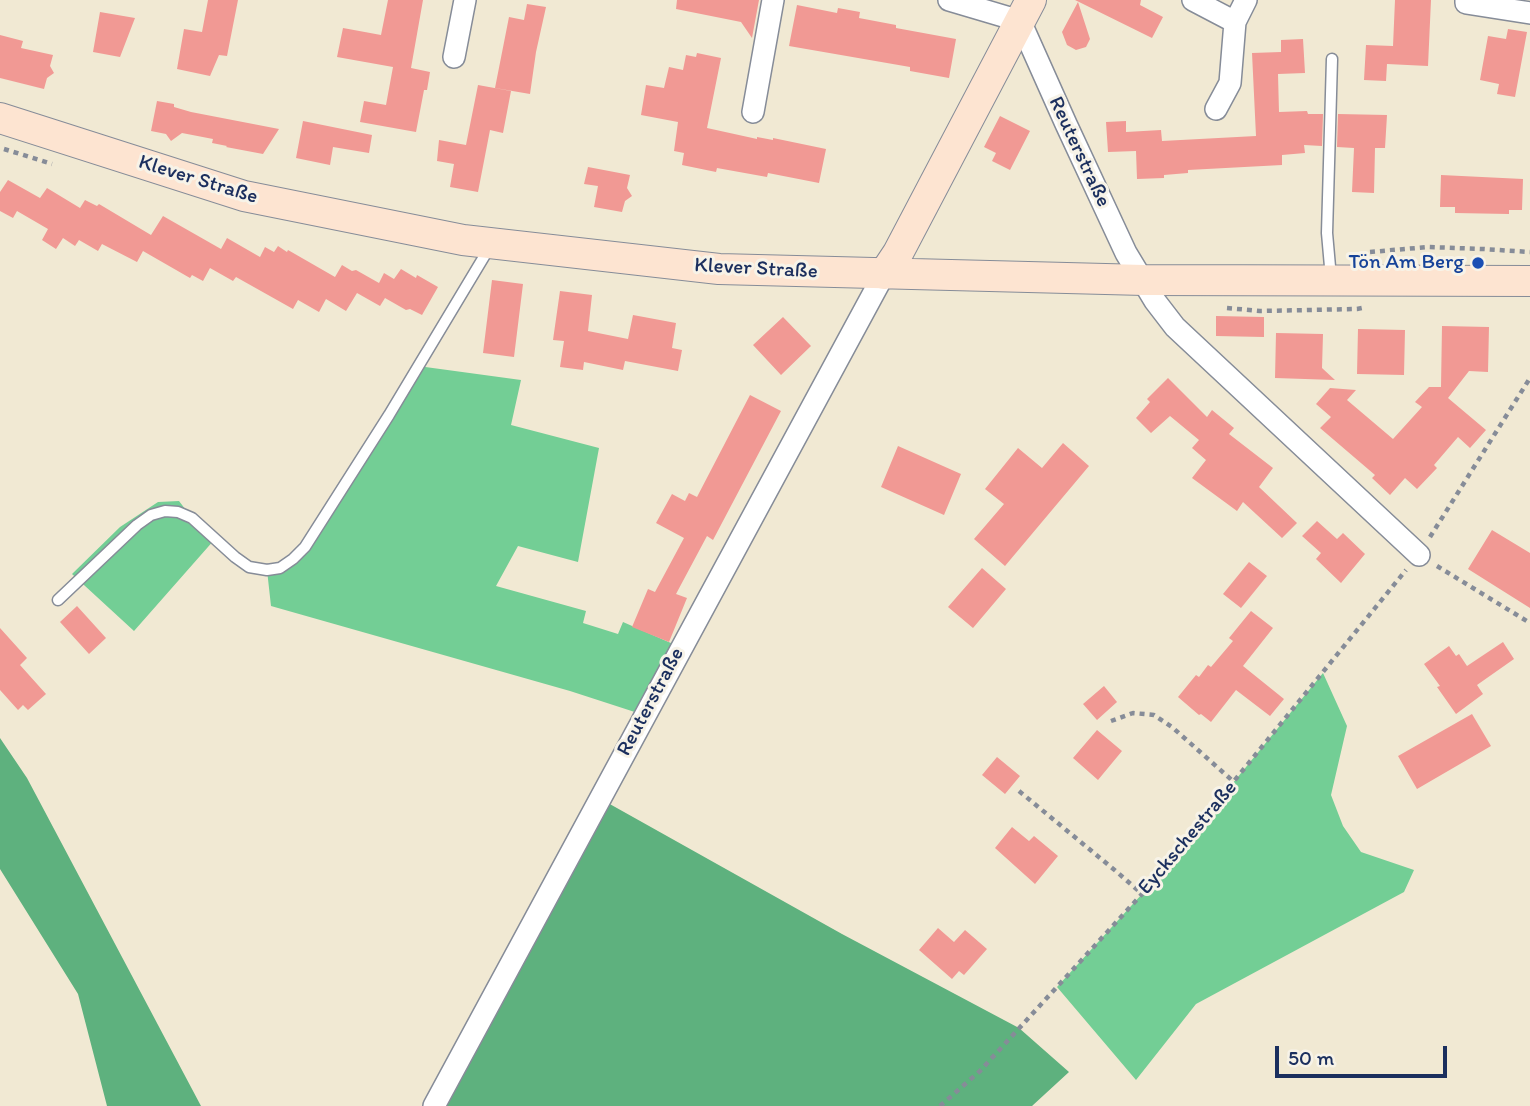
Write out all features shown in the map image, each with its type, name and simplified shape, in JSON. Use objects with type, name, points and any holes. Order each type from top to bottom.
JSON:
[{"type":"street","points":[[454,57],[464,0]]},
{"type":"street","points":[[753,112],[773,0]]},
{"type":"street","points":[[949,0],[1025,11]]},
{"type":"street","points":[[1193,0],[1235,22]]},
{"type":"street","points":[[1216,109],[1230,83],[1235,22],[1246,0]]},
{"type":"street","points":[[1466,0],[1466,3],[1530,13]]},
{"type":"street","name":"Reuterstraße","points":[[1025,11],[1066,124],[1121,241],[1144,281]]},
{"type":"street","name":"Reuterstraße","points":[[434,1106],[877,286],[898,253],[1025,11]]},
{"type":"street","name":"Klever Straße","points":[[0,118],[244,196],[463,240],[877,286],[1144,281],[1530,281]]},
{"type":"street","points":[[1144,281],[1175,327],[1419,555]]},
{"type":"lane","points":[[1331,281],[1327,233],[1332,59]]},
{"type":"lane","points":[[58,600],[137,524],[150,515],[165,511],[178,512],[192,518],[235,558],[249,567],[267,570],[280,568],[293,559],[304,547],[388,415],[491,244]]},
{"type":"path","name":"Eyckschestraße","points":[[940,1106],[980,1071],[1142,894],[1419,555],[1530,378]]},
{"type":"path","points":[[1419,555],[1530,623]]},
{"type":"path","points":[[1111,721],[1133,713],[1154,715],[1172,727],[1234,782]]},
{"type":"path","points":[[1020,791],[1142,894]]},
{"type":"green space","points":[[418,366],[521,380],[511,425],[599,448],[578,562],[518,546],[496,586],[586,611],[583,623],[618,634],[623,622],[680,647],[644,715],[570,691],[271,606],[267,570],[293,559]]},
{"type":"green space","points":[[179,501],[192,518],[215,539],[134,631],[72,574],[120,527],[158,502]]},
{"type":"green space","points":[[1323,673],[1347,726],[1331,795],[1343,826],[1361,852],[1414,870],[1404,892],[1196,1004],[1136,1080],[1057,987],[1142,894]]},
{"type":"green space","points":[[0,738],[27,778],[201,1106],[107,1106],[78,994],[0,869]]},
{"type":"green space","points":[[599,798],[842,934],[1019,1028],[1069,1072],[1032,1106],[434,1106]]},
{"type":"building","points":[[208,0],[238,0],[227,56],[219,55],[210,76],[177,69],[184,29],[202,32]]},
{"type":"building","points":[[388,0],[423,0],[411,68],[430,72],[416,132],[360,122],[364,101],[386,105],[393,67],[337,57],[343,28],[381,35]]},
{"type":"building","points":[[677,0],[759,0],[752,38],[741,22],[676,9]]},
{"type":"building","points":[[1075,0],[1141,0],[1140,5],[1163,17],[1152,38]]},
{"type":"building","points":[[1395,0],[1431,0],[1428,66],[1387,64],[1386,81],[1364,80],[1366,45],[1393,46]]},
{"type":"building","points":[[1078,2],[1090,39],[1086,47],[1076,50],[1067,45],[1062,32]]},
{"type":"building","points":[[527,4],[546,7],[530,94],[495,88],[509,17],[524,20]]},
{"type":"building","points":[[797,5],[837,13],[838,8],[860,12],[859,18],[956,39],[949,78],[910,71],[910,67],[789,46]]},
{"type":"building","points":[[100,12],[135,18],[120,57],[93,52]]},
{"type":"building","points":[[1508,29],[1527,32],[1515,97],[1497,94],[1499,84],[1480,80],[1488,36],[1506,39]]},
{"type":"building","points":[[0,35],[23,41],[21,48],[53,55],[50,66],[54,73],[47,78],[44,89],[0,78]]},
{"type":"building","points":[[1303,39],[1305,73],[1278,74],[1279,112],[1307,111],[1308,114],[1323,114],[1322,146],[1304,145],[1305,153],[1282,155],[1282,165],[1188,170],[1188,173],[1164,175],[1164,178],[1137,179],[1136,151],[1108,152],[1106,122],[1126,121],[1126,132],[1161,130],[1162,141],[1256,136],[1252,53],[1281,52],[1281,40]]},
{"type":"building","points":[[697,53],[721,58],[707,128],[757,139],[773,138],[826,149],[819,183],[768,173],[767,177],[717,168],[716,172],[682,165],[684,153],[674,151],[678,122],[641,115],[646,85],[664,88],[669,67],[683,70],[686,55],[696,57]]},
{"type":"building","points":[[478,85],[511,91],[503,133],[490,130],[478,192],[450,187],[454,164],[437,161],[439,140],[466,145]]},
{"type":"building","points":[[157,101],[174,104],[174,107],[191,112],[279,129],[263,154],[226,147],[212,143],[213,139],[182,133],[171,141],[166,134],[151,131]]},
{"type":"building","points":[[1338,114],[1387,115],[1385,148],[1375,148],[1374,193],[1352,192],[1354,148],[1337,147]]},
{"type":"building","points":[[1000,116],[1030,131],[1010,170],[992,161],[996,153],[984,147]]},
{"type":"building","points":[[303,121],[372,135],[369,153],[333,147],[330,165],[296,158]]},
{"type":"building","points":[[588,167],[630,175],[627,188],[632,196],[625,201],[622,212],[594,207],[598,186],[584,184]]},
{"type":"building","points":[[1441,175],[1523,179],[1522,210],[1509,210],[1509,214],[1455,213],[1455,207],[1440,207]]},
{"type":"building","points":[[8,180],[40,198],[47,188],[80,208],[85,200],[97,206],[99,204],[151,235],[163,216],[221,249],[227,238],[260,257],[265,247],[274,252],[278,246],[335,277],[342,265],[379,283],[384,273],[394,279],[401,269],[438,287],[422,315],[410,309],[406,310],[385,298],[380,306],[357,293],[346,311],[326,299],[319,312],[298,300],[293,309],[236,277],[233,281],[210,268],[203,281],[192,275],[190,278],[143,251],[137,262],[102,244],[98,251],[79,240],[75,246],[63,238],[56,249],[42,240],[48,229],[17,211],[13,218],[0,211],[0,192]]},
{"type":"building","points":[[492,280],[523,284],[514,357],[483,353]]},
{"type":"building","points":[[560,291],[592,295],[588,331],[628,339],[633,315],[676,323],[672,348],[682,350],[678,371],[625,361],[623,370],[584,362],[583,370],[560,367],[564,341],[553,340]]},
{"type":"building","points":[[1216,316],[1264,317],[1264,337],[1216,336]]},
{"type":"building","points":[[783,317],[811,346],[781,375],[753,345]]},
{"type":"building","points":[[1442,326],[1489,327],[1488,372],[1469,371],[1448,398],[1486,430],[1470,448],[1458,437],[1434,465],[1437,468],[1417,489],[1405,478],[1390,495],[1372,478],[1375,475],[1320,428],[1331,417],[1316,404],[1330,388],[1356,390],[1347,400],[1393,439],[1422,407],[1415,402],[1429,387],[1441,387]]},
{"type":"building","points":[[1358,329],[1405,330],[1404,375],[1357,374]]},
{"type":"building","points":[[1276,333],[1323,334],[1322,368],[1335,380],[1275,378]]},
{"type":"building","points":[[1168,378],[1207,417],[1212,410],[1234,428],[1229,434],[1273,468],[1259,487],[1297,523],[1282,538],[1243,502],[1237,511],[1192,478],[1206,460],[1192,448],[1199,440],[1170,416],[1151,433],[1136,418],[1150,402],[1147,399]]},
{"type":"building","points":[[750,395],[781,411],[713,540],[707,536],[676,594],[687,598],[669,642],[632,627],[648,589],[655,592],[684,538],[656,523],[672,494],[685,501],[689,493],[697,497]]},
{"type":"building","points":[[1063,443],[1089,466],[1005,566],[974,539],[1004,504],[985,489],[1018,448],[1042,468]]},
{"type":"building","points":[[898,446],[961,474],[944,515],[881,487]]},
{"type":"building","points":[[1317,521],[1337,539],[1343,533],[1365,554],[1341,583],[1316,559],[1321,553],[1302,536]]},
{"type":"building","points":[[1492,530],[1530,553],[1530,608],[1468,569]]},
{"type":"building","points":[[1249,562],[1267,576],[1241,608],[1223,594]]},
{"type":"building","points":[[982,568],[1006,589],[973,628],[948,607]]},
{"type":"building","points":[[77,606],[106,638],[89,654],[60,622]]},
{"type":"building","points":[[1251,611],[1273,628],[1243,666],[1284,699],[1270,716],[1236,690],[1211,722],[1178,697],[1196,675],[1199,677],[1208,665],[1211,667],[1233,641],[1229,638]]},
{"type":"building","points":[[0,628],[27,658],[20,665],[46,694],[28,710],[23,705],[18,710],[0,690]]},
{"type":"building","points":[[1503,642],[1514,659],[1477,685],[1483,694],[1456,714],[1424,664],[1449,646],[1467,666]]},
{"type":"building","points":[[1104,686],[1117,702],[1097,720],[1083,704]]},
{"type":"building","points":[[1472,714],[1491,746],[1417,789],[1398,756]]},
{"type":"building","points":[[1097,730],[1122,751],[1098,780],[1073,758]]},
{"type":"building","points":[[997,757],[1020,776],[1005,794],[982,775]]},
{"type":"building","points":[[1012,827],[1029,841],[1034,836],[1058,856],[1035,884],[995,848]]},
{"type":"building","points":[[938,928],[954,942],[965,930],[987,949],[964,975],[959,971],[952,979],[919,950]]},
{"type":"place","name":"Tön Am Berg","points":[[1478,263]]}]
